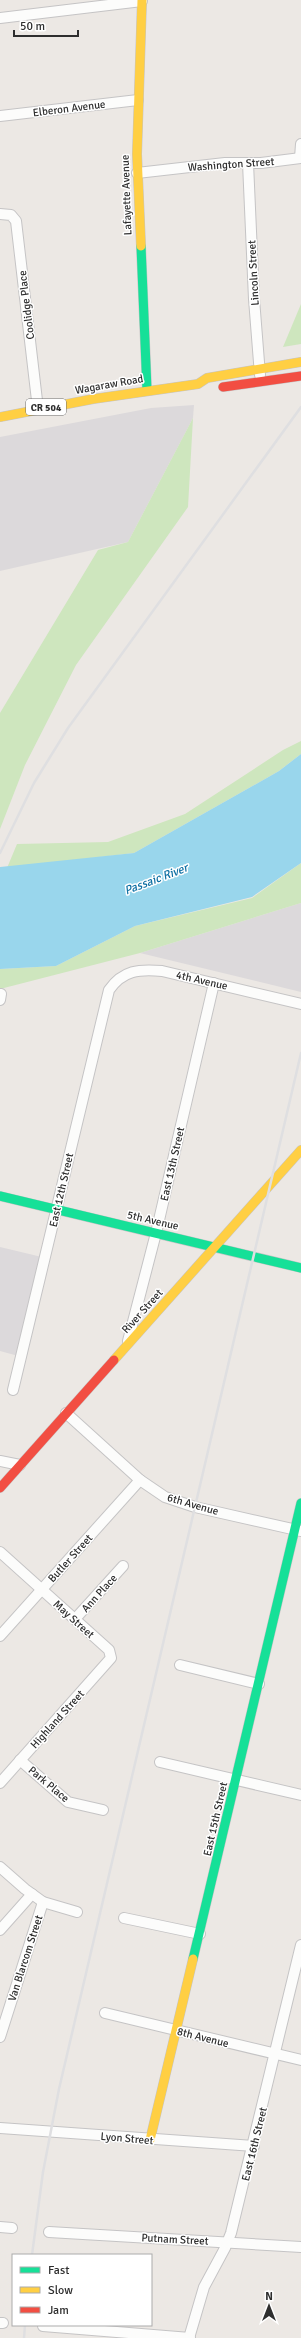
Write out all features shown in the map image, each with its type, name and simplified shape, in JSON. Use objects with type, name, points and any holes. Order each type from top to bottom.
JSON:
[{"type":"main road","name":"Lafayette Avenue","points":[[142,1],[137,173],[147,390]]},
{"type":"main road","name":"Wagaraw Road","points":[[198,384],[207,378],[301,362]]},
{"type":"main road","name":"Wagaraw Road","points":[[0,417],[38,408],[147,390],[198,384],[211,388],[301,376]]},
{"type":"main road","name":"River Street","points":[[0,1488],[301,1150]]},
{"type":"main road","name":"5th Avenue","points":[[0,1196],[215,1246],[301,1268]]},
{"type":"main road","name":"East 15th Street","points":[[150,2140],[259,1684],[298,1530],[301,1503]]},
{"type":"street","points":[[0,18],[142,1]]},
{"type":"street","name":"Elberon Avenue","points":[[0,116],[138,100]]},
{"type":"street","points":[[300,158],[301,144]]},
{"type":"street","name":"Washington Street","points":[[137,173],[229,162],[248,163],[300,158]]},
{"type":"street","name":"Lincoln Street","points":[[248,163],[254,299],[261,382]]},
{"type":"street","name":"Coolidge Place","points":[[0,214],[6,214],[14,217],[17,225],[38,408]]},
{"type":"street","name":"4th Avenue","points":[[109,990],[122,976],[142,969],[162,971],[301,1004]]},
{"type":"street","name":"East 13th Street","points":[[128,1344],[156,1233],[214,983]]},
{"type":"street","name":"East 12th Street","points":[[13,1390],[109,990]]},
{"type":"street","name":"6th Avenue","points":[[66,1413],[140,1480],[165,1497],[195,1507],[298,1530]]},
{"type":"street","points":[[0,1460],[20,1465]]},
{"type":"street","name":"Butler Street","points":[[0,1636],[140,1480]]},
{"type":"street","name":"May Street","points":[[0,1552],[75,1619],[111,1654]]},
{"type":"street","name":"Ann Place","points":[[75,1619],[123,1566]]},
{"type":"street","name":"Highland Street","points":[[0,1782],[111,1658],[111,1654]]},
{"type":"street","points":[[180,1666],[259,1684]]},
{"type":"street","name":"Park Place","points":[[20,1760],[68,1802],[103,1810]]},
{"type":"street","points":[[160,1762],[301,1795]]},
{"type":"street","points":[[0,1867],[43,1902],[77,1912]]},
{"type":"street","points":[[0,1930],[32,1894]]},
{"type":"street","name":"Van Blarcom Street","points":[[0,2037],[43,1902]]},
{"type":"street","points":[[124,1918],[200,1934]]},
{"type":"street","name":"East 16th Street","points":[[189,2338],[204,2287],[228,2242],[254,2146],[301,1945]]},
{"type":"street","name":"8th Avenue","points":[[105,2013],[301,2060]]},
{"type":"street","name":"Lyon Street","points":[[0,2128],[150,2140],[254,2146]]},
{"type":"street","points":[[0,2227],[12,2228]]},
{"type":"street","name":"Putnam Street","points":[[49,2232],[301,2247]]},
{"type":"street","points":[[43,2326],[189,2338]]},
{"type":"shaded area","points":[[194,405],[193,418],[128,542],[0,571],[0,437],[151,408]]},
{"type":"shaded area","points":[[301,903],[301,992],[140,953]]},
{"type":"shaded area","points":[[0,1247],[46,1258],[22,1357],[0,1351]]},
{"type":"green space","points":[[301,304],[301,344],[283,347]]},
{"type":"green space","points":[[193,418],[188,507],[76,665],[25,765],[0,829],[0,713],[98,550],[128,542]]},
{"type":"green space","points":[[301,741],[301,754],[279,771],[134,853],[7,868],[17,844],[108,842],[185,814],[283,750]]},
{"type":"green space","points":[[301,863],[301,903],[140,953],[0,989],[0,969],[56,966],[135,926],[252,898]]},
{"type":"water","name":"Passaic River","points":[[301,754],[301,863],[252,897],[135,926],[56,966],[0,969],[0,867],[134,853],[279,771]]},
{"type":"railway","points":[[0,853],[34,783],[68,728],[301,407]]},
{"type":"railway","points":[[32,2254],[43,2172],[59,2089],[301,1053]]},
{"type":"railway","points":[[24,2338],[25,2326]]},
{"type":"traffic: fast","points":[[141,246],[147,390]]},
{"type":"traffic: fast","points":[[0,1196],[301,1268]]},
{"type":"traffic: fast","points":[[193,1959],[301,1503]]},
{"type":"traffic: slow","points":[[141,246],[137,154],[142,0]]},
{"type":"traffic: slow","points":[[0,417],[93,399],[198,384],[207,378],[301,362]]},
{"type":"traffic: slow","points":[[114,1360],[301,1150]]},
{"type":"traffic: slow","points":[[150,2140],[193,1959]]},
{"type":"traffic: jam","points":[[223,387],[301,376]]},
{"type":"traffic: jam","points":[[0,1488],[114,1360]]}]
